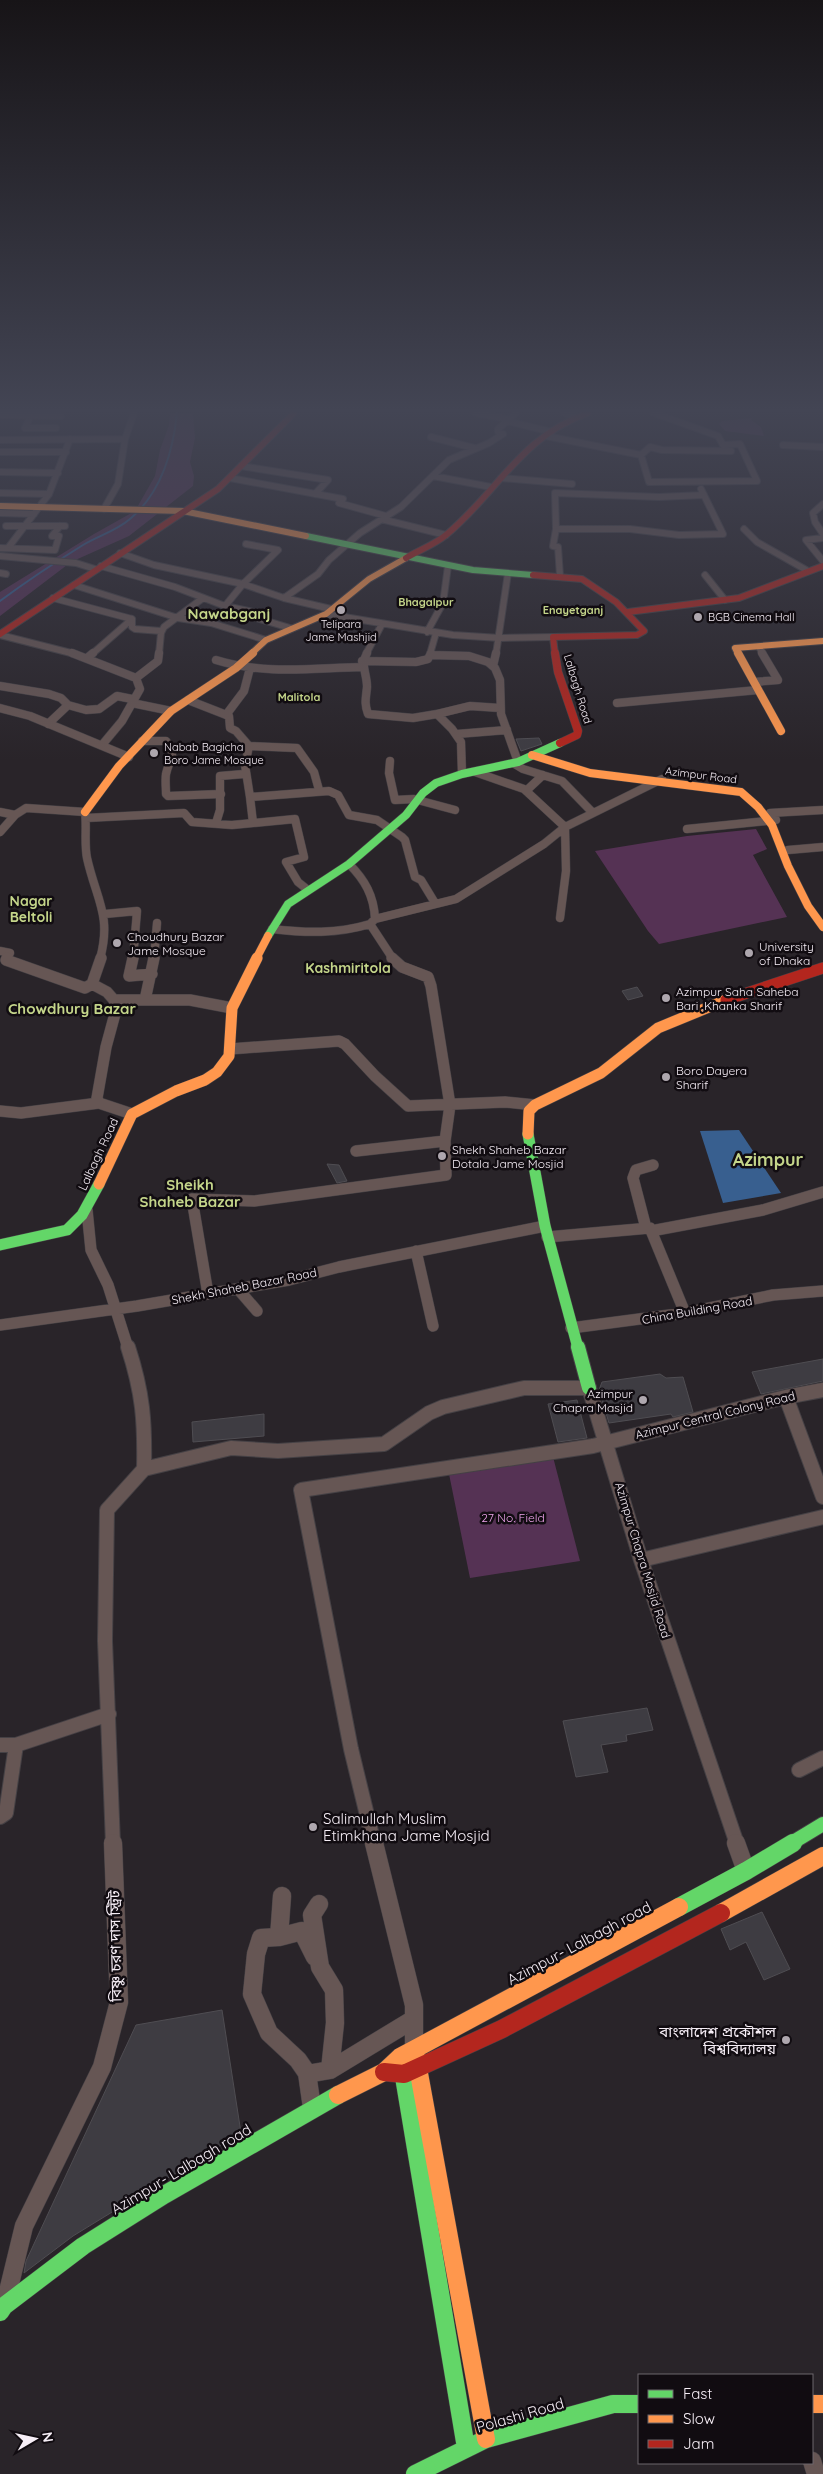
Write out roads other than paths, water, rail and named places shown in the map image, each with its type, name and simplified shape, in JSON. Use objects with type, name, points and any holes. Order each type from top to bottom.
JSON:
[{"type":"main road","points":[[0,635],[157,528]]},
{"type":"main road","points":[[270,528],[448,566],[473,570],[582,579],[595,585],[628,612],[644,631],[637,635],[553,637]]},
{"type":"main road","points":[[86,815],[102,787],[171,711],[236,668],[266,640],[328,611],[369,579],[446,535],[452,528]]},
{"type":"main road","points":[[628,612],[739,598],[823,566]]},
{"type":"main road","name":"Lalbagh Road","points":[[0,1245],[67,1230],[75,1225],[87,1210],[132,1114],[176,1091],[205,1080],[217,1072],[229,1056],[232,1008],[272,929],[288,904],[348,864],[406,815],[417,801],[436,783],[462,774],[515,762],[572,738],[578,731],[562,685],[552,646],[553,637]]},
{"type":"main road","points":[[781,731],[735,648],[823,641]]},
{"type":"main road","name":"Azimpur Road","points":[[535,754],[591,768],[660,780],[738,787],[759,801],[772,818],[800,879],[823,920]]},
{"type":"main road","name":"Azimpur Road","points":[[772,818],[808,906],[823,927]]},
{"type":"main road","points":[[535,1105],[601,1073],[658,1028],[720,1002],[823,968]]},
{"type":"main road","name":"Azimpur Chapra Mosjid Road","points":[[535,1105],[528,1117],[528,1143],[547,1236],[588,1388]]},
{"type":"main road","name":"Azimpur- Lalbagh road","points":[[2,2309],[84,2246],[164,2195],[312,2108],[384,2072],[400,2057],[414,2049],[746,1871],[823,1824]]},
{"type":"main road","points":[[384,2072],[404,2074],[502,2029],[797,1872],[823,1856]]},
{"type":"main road","points":[[414,2049],[486,2438]]},
{"type":"main road","points":[[400,2057],[466,2448]]},
{"type":"main road","name":"Polashi Road","points":[[415,2474],[486,2438],[613,2404],[638,2404]]},
{"type":"street","points":[[8,548],[23,528]]},
{"type":"street","points":[[0,548],[55,550],[59,536],[52,536],[61,528]]},
{"type":"street","points":[[284,598],[318,574],[329,560],[369,528]]},
{"type":"street","points":[[422,528],[446,535]]},
{"type":"street","points":[[560,576],[558,547],[554,546],[556,529],[630,529],[679,535],[723,534],[720,528]]},
{"type":"street","points":[[744,529],[757,542],[808,571]]},
{"type":"street","points":[[823,538],[806,540],[823,561]]},
{"type":"street","points":[[225,606],[243,584],[278,550],[246,544]]},
{"type":"street","points":[[120,553],[154,565],[243,584],[328,611],[382,624],[431,632],[500,638],[553,637]]},
{"type":"street","points":[[0,556],[76,563],[98,568],[225,606],[253,612],[250,616],[290,628]]},
{"type":"street","points":[[216,660],[236,668],[285,671],[362,664],[416,662],[428,659],[430,655],[431,632],[443,603],[448,566]]},
{"type":"street","points":[[493,666],[500,638],[508,572]]},
{"type":"street","points":[[705,575],[725,600]]},
{"type":"street","points":[[74,585],[178,618],[211,623],[266,640]]},
{"type":"street","points":[[53,598],[132,619]]},
{"type":"street","points":[[136,678],[158,661],[161,632],[167,623],[190,611],[203,598]]},
{"type":"street","points":[[132,619],[132,627],[135,629],[161,632]]},
{"type":"street","points":[[87,658],[132,619]]},
{"type":"street","points":[[382,624],[362,664],[367,686],[364,702],[368,714],[413,718],[470,706],[500,708]]},
{"type":"street","points":[[0,635],[71,652],[136,678],[140,689],[122,721],[102,745]]},
{"type":"street","points":[[617,703],[756,686],[778,680],[760,646]]},
{"type":"street","points":[[430,655],[471,657],[493,666],[499,676],[500,708],[515,762],[543,775],[562,781],[593,813]]},
{"type":"street","points":[[226,715],[244,691],[250,668]]},
{"type":"street","points":[[0,686],[60,698],[67,706],[94,710],[103,708],[111,698],[117,695],[132,699],[132,703]]},
{"type":"street","points":[[188,700],[229,716],[230,728],[236,731],[249,746],[297,748],[314,772],[319,790]]},
{"type":"street","points":[[132,703],[171,711]]},
{"type":"street","points":[[48,724],[67,706]]},
{"type":"street","points":[[0,708],[21,713],[129,757]]},
{"type":"street","points":[[437,714],[457,734],[462,746],[459,760],[462,774]]},
{"type":"street","points":[[457,734],[507,730]]},
{"type":"street","points":[[142,741],[166,741],[171,746],[173,760],[166,772],[166,794],[168,796],[221,794]]},
{"type":"street","points":[[249,746],[246,753],[244,774],[250,797],[253,823]]},
{"type":"street","points":[[390,761],[389,773],[395,800],[414,799],[455,810]]},
{"type":"street","points":[[475,772],[526,791],[565,827],[566,871],[560,918]]},
{"type":"street","points":[[216,823],[221,794],[220,776],[244,774]]},
{"type":"street","points":[[526,791],[543,775]]},
{"type":"street","points":[[272,929],[336,932],[434,903],[456,899],[544,844],[565,827],[660,780]]},
{"type":"street","points":[[250,797],[319,790],[329,791],[338,795],[346,811],[354,818],[368,821],[373,819],[390,828],[405,840],[415,876],[421,880],[434,903]]},
{"type":"street","points":[[0,832],[15,815],[26,808],[86,815],[184,813],[192,822],[232,825],[296,820],[304,856],[286,862],[298,882],[308,890]]},
{"type":"street","points":[[687,829],[823,810]]},
{"type":"street","points":[[0,812],[15,815]]},
{"type":"street","points":[[0,951],[10,952],[6,960],[35,969],[73,986],[85,988],[92,984],[106,939],[104,910],[93,880],[85,848],[86,815]]},
{"type":"street","points":[[788,850],[823,847]]},
{"type":"street","points":[[208,1294],[192,1199],[254,1201],[446,1174],[446,1141],[450,1105],[431,986],[428,977],[402,967],[393,960],[373,922],[372,894],[366,882],[348,864]]},
{"type":"street","points":[[104,910],[136,911],[135,950],[129,976],[152,974]]},
{"type":"street","points":[[145,1000],[152,974],[157,923]]},
{"type":"street","points":[[92,984],[107,992],[114,1000],[116,1010],[106,1047],[97,1098],[99,1103]]},
{"type":"street","points":[[114,1000],[190,1000],[232,1008]]},
{"type":"street","points":[[230,1049],[339,1041],[345,1044],[375,1076],[408,1106],[505,1102],[535,1105]]},
{"type":"street","points":[[0,1111],[21,1113],[99,1103],[132,1114]]},
{"type":"street","points":[[356,1151],[446,1141]]},
{"type":"street","points":[[653,1165],[636,1170],[633,1178],[649,1229],[686,1314]]},
{"type":"street","name":"Shekh Shaheb Bazar Road","points":[[0,1325],[289,1280],[339,1267],[516,1232],[547,1236],[649,1229],[763,1210],[823,1192]]},
{"type":"street","points":[[87,1210],[91,1250],[108,1285],[138,1378],[145,1422],[144,1469],[231,1448],[278,1452],[384,1444],[429,1413],[443,1407],[524,1388],[588,1388]]},
{"type":"street","points":[[516,1232],[547,1236]]},
{"type":"street","points":[[416,1251],[433,1326]]},
{"type":"street","points":[[238,1289],[257,1312]]},
{"type":"street","name":"China Building Road","points":[[571,1328],[686,1314],[773,1295],[823,1291]]},
{"type":"street","name":"Azimpur Chapra Mosjid Road","points":[[588,1388],[607,1442],[641,1560],[746,1871]]},
{"type":"street","name":"Azimpur Central Colony Road","points":[[414,2019],[414,2005],[351,1749],[301,1490],[607,1442],[786,1397],[823,1390]]},
{"type":"street","points":[[786,1397],[823,1498]]},
{"type":"street","name":"বিষ্ণু চরণ দাস স্ট্রিট","points":[[2,2309],[24,2226],[102,2067],[119,2002],[105,1641],[107,1510],[144,1469]]},
{"type":"street","points":[[641,1560],[823,1517]]},
{"type":"street","points":[[0,1745],[16,1746],[109,1714]]},
{"type":"street","points":[[0,1817],[6,1814],[16,1746]]},
{"type":"street","points":[[799,1770],[823,1758]]},
{"type":"street","points":[[279,1938],[282,1896]]},
{"type":"street","points":[[319,1904],[312,1915],[320,1967]]},
{"type":"street","points":[[312,2108],[308,2074],[294,2056],[279,2045],[265,2026],[260,2005],[252,1994],[256,1954],[261,1938],[279,1938],[302,1931],[334,1990],[335,2024],[330,2070]]},
{"type":"street","points":[[414,2019],[414,2049]]},
{"type":"street","points":[[308,2074],[330,2070],[414,2019]]},
{"type":"water","points":[[739,1130],[781,1193],[723,1203],[700,1131]]},
{"type":"waterway","points":[[0,601],[83,545],[116,528]]},
{"type":"place","name":"Telipara Jame Mashjid","points":[[341,610]]},
{"type":"place","name":"BGB Cinema Hall","points":[[698,617]]},
{"type":"place","name":"Nabab Bagicha Boro Jame Mosque","points":[[154,753]]},
{"type":"place","name":"Choudhury Bazar Jame Mosque","points":[[117,943]]},
{"type":"place","name":"University of Dhaka","points":[[749,953]]},
{"type":"place","name":"Azimpur Saha Saheba Bari ,Khanka Sharif","points":[[666,998]]},
{"type":"place","name":"Boro Dayera Sharif","points":[[666,1077]]},
{"type":"place","name":"Shekh Shaheb Bazar Dotala Jame Mosjid","points":[[442,1156]]},
{"type":"place","name":"Azimpur Chapra Masjid","points":[[643,1400]]},
{"type":"place","name":"Salimullah Muslim Etimkhana Jame Mosjid","points":[[313,1827]]},
{"type":"place","name":"বাংলাদেশ প্রকৌশল বিশ্ববিদ্যালয়","points":[[786,2040]]},
{"type":"district","name":"Bhagalpur","points":[[426,602]]},
{"type":"district","name":"Enayetganj","points":[[573,610]]},
{"type":"district","name":"Nawabganj","points":[[229,613]]},
{"type":"district","name":"Malitola","points":[[299,697]]},
{"type":"district","name":"Nagar Beltoli","points":[[31,910]]},
{"type":"district","name":"Kashmiritola","points":[[348,968]]},
{"type":"district","name":"Chowdhury Bazar","points":[[72,1008]]},
{"type":"district","name":"Azimpur","points":[[768,1159]]},
{"type":"district","name":"Sheikh Shaheb Bazar","points":[[190,1192]]},
{"type":"park label","name":"27 No. Field","points":[[513,1517]]}]
